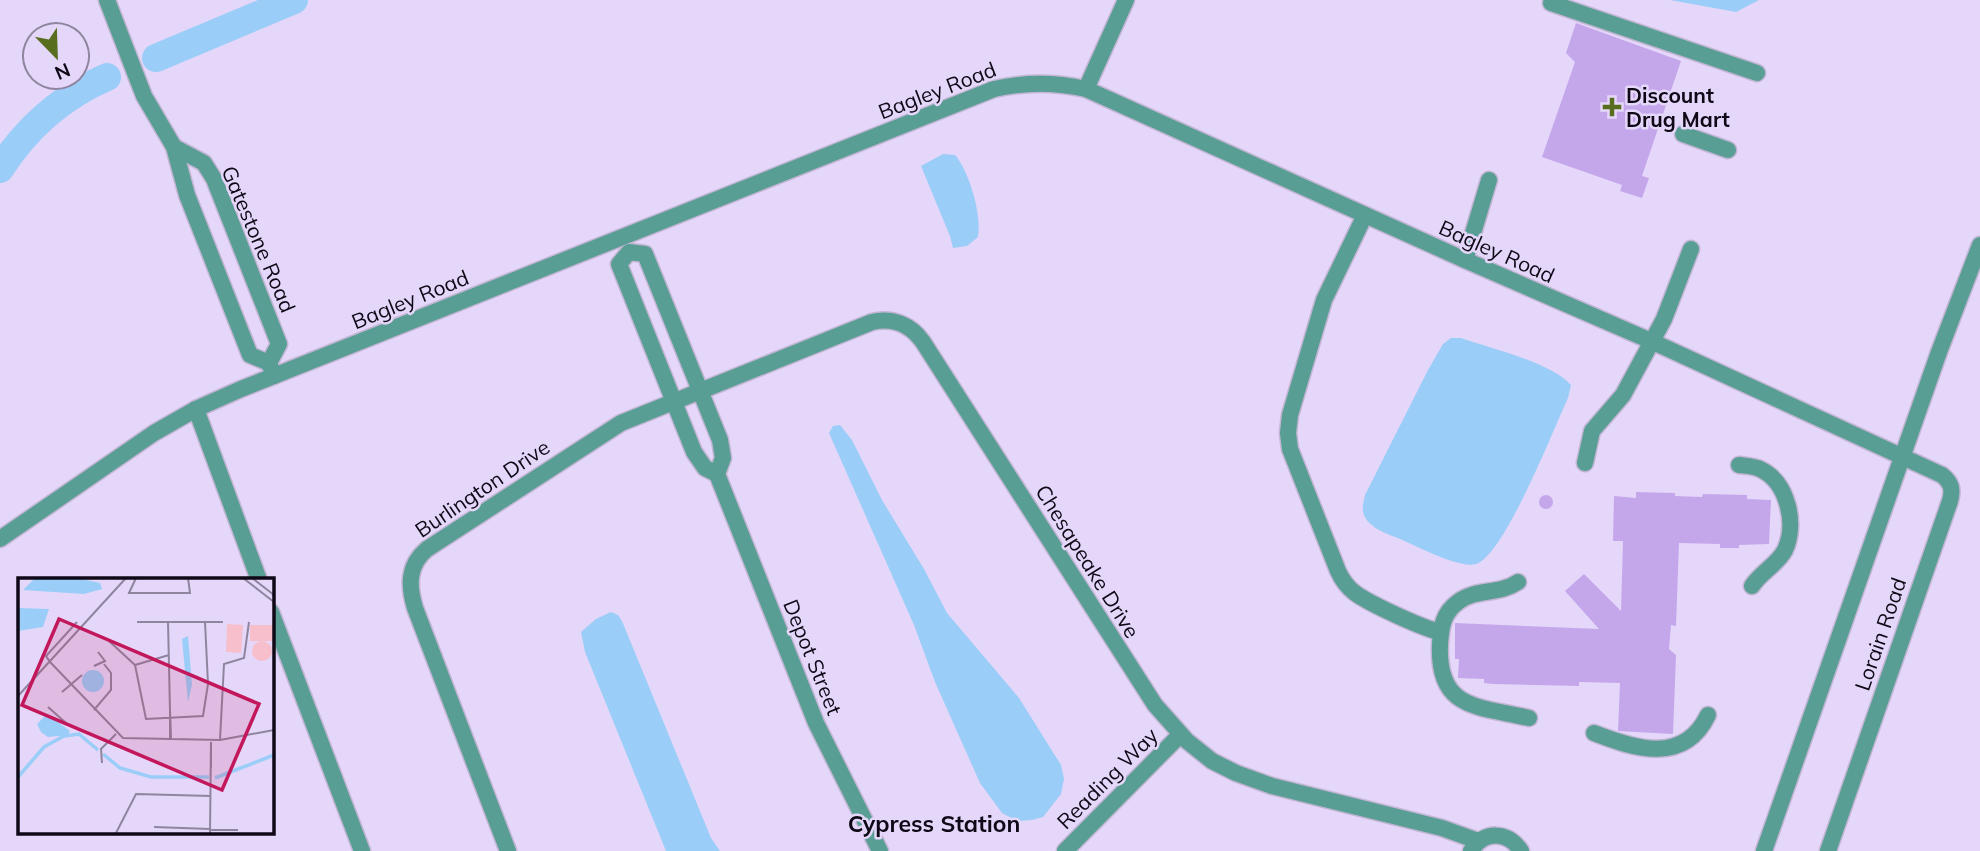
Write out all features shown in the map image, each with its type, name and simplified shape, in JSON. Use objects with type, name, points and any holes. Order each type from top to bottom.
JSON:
[{"type":"street","name":"Gatestone Road","points":[[107,0],[144,96],[174,146],[187,195],[250,355],[271,369],[279,344],[222,195],[204,163],[174,146]]},
{"type":"street","points":[[1086,89],[1126,0]]},
{"type":"street","points":[[1551,3],[1756,73]]},
{"type":"street","name":"Bagley Road","points":[[0,539],[127,450],[271,369],[627,245],[994,89],[1033,82],[1060,83],[1086,89],[1651,341],[1901,458]]},
{"type":"street","points":[[1683,134],[1728,150]]},
{"type":"street","points":[[1465,260],[1489,180]]},
{"type":"street","points":[[1365,215],[1318,316],[1290,415],[1288,440],[1345,583],[1356,594],[1440,632]]},
{"type":"street","name":"Depot Street","points":[[718,474],[705,468],[694,452],[673,401],[619,264],[627,245],[645,254],[723,447],[718,474],[816,723],[880,851]]},
{"type":"street","name":"Lorain Road","points":[[1764,851],[1901,458],[1980,245]]},
{"type":"street","points":[[1585,463],[1592,432],[1623,395],[1664,319],[1691,250]]},
{"type":"street","name":"Chesapeake Drive","points":[[700,391],[873,322],[892,321],[911,329],[928,350],[1155,705],[1180,735],[1212,761],[1250,779],[1435,826],[1475,846],[1487,836],[1506,837],[1514,841],[1521,851]]},
{"type":"street","name":"Burlington Drive","points":[[509,851],[415,608],[411,571],[416,560],[427,549],[608,430],[634,416],[700,391]]},
{"type":"street","points":[[197,409],[258,578]]},
{"type":"street","name":"Lorain Road","points":[[1828,851],[1951,495],[1951,485],[1946,478],[1901,458]]},
{"type":"street","points":[[1739,466],[1761,469],[1776,480],[1789,513],[1789,538],[1784,551],[1752,586]]},
{"type":"street","points":[[1518,582],[1503,591],[1464,598],[1445,615],[1440,632],[1440,668],[1451,693],[1475,706],[1530,718]]},
{"type":"street","points":[[273,617],[362,851]]},
{"type":"street","points":[[1594,733],[1629,746],[1663,749],[1687,741],[1703,726],[1708,715]]},
{"type":"street","name":"Reading Way","points":[[1065,851],[1180,735]]},
{"type":"water","points":[[1670,0],[1759,0],[1736,12]]},
{"type":"water","points":[[943,154],[955,155],[965,171],[973,194],[978,217],[978,237],[967,246],[953,248],[921,166]]},
{"type":"water","points":[[1451,338],[1461,338],[1535,363],[1562,377],[1571,385],[1552,435],[1514,516],[1487,556],[1476,564],[1469,565],[1449,560],[1372,526],[1363,509],[1365,495],[1428,370],[1443,344]]},
{"type":"water","points":[[840,425],[852,440],[882,500],[947,613],[1019,698],[1061,765],[1064,779],[1061,794],[1043,817],[1017,821],[1002,813],[980,783],[829,433],[833,426]]},
{"type":"water","points":[[611,612],[618,615],[622,621],[711,838],[720,851],[666,851],[585,652],[581,632],[596,619]]},
{"type":"building","points":[[1576,23],[1681,61],[1642,176],[1649,178],[1642,198],[1620,191],[1622,185],[1542,157],[1575,62],[1566,53]]},
{"type":"building","points":[[1636,492],[1702,497],[1703,494],[1747,495],[1747,499],[1771,500],[1769,544],[1720,548],[1720,544],[1679,543],[1676,626],[1671,625],[1669,649],[1676,655],[1673,734],[1618,731],[1620,683],[1579,682],[1579,686],[1493,684],[1484,683],[1484,679],[1458,678],[1455,623],[1599,629],[1565,591],[1584,574],[1621,611],[1623,541],[1613,541],[1614,496],[1636,498]]},
{"type":"building","points":[[1546,495],[1551,497],[1551,507],[1546,509],[1541,507],[1539,502],[1541,497]]},
{"type":"waterway","points":[[156,58],[294,0]]},
{"type":"waterway","points":[[0,169],[10,154],[46,115],[75,94],[107,77]]},
{"type":"place","name":"Discount Drug Mart","points":[[1612,107]]},
{"type":"district","name":"Cypress Station","points":[[934,823]]}]
